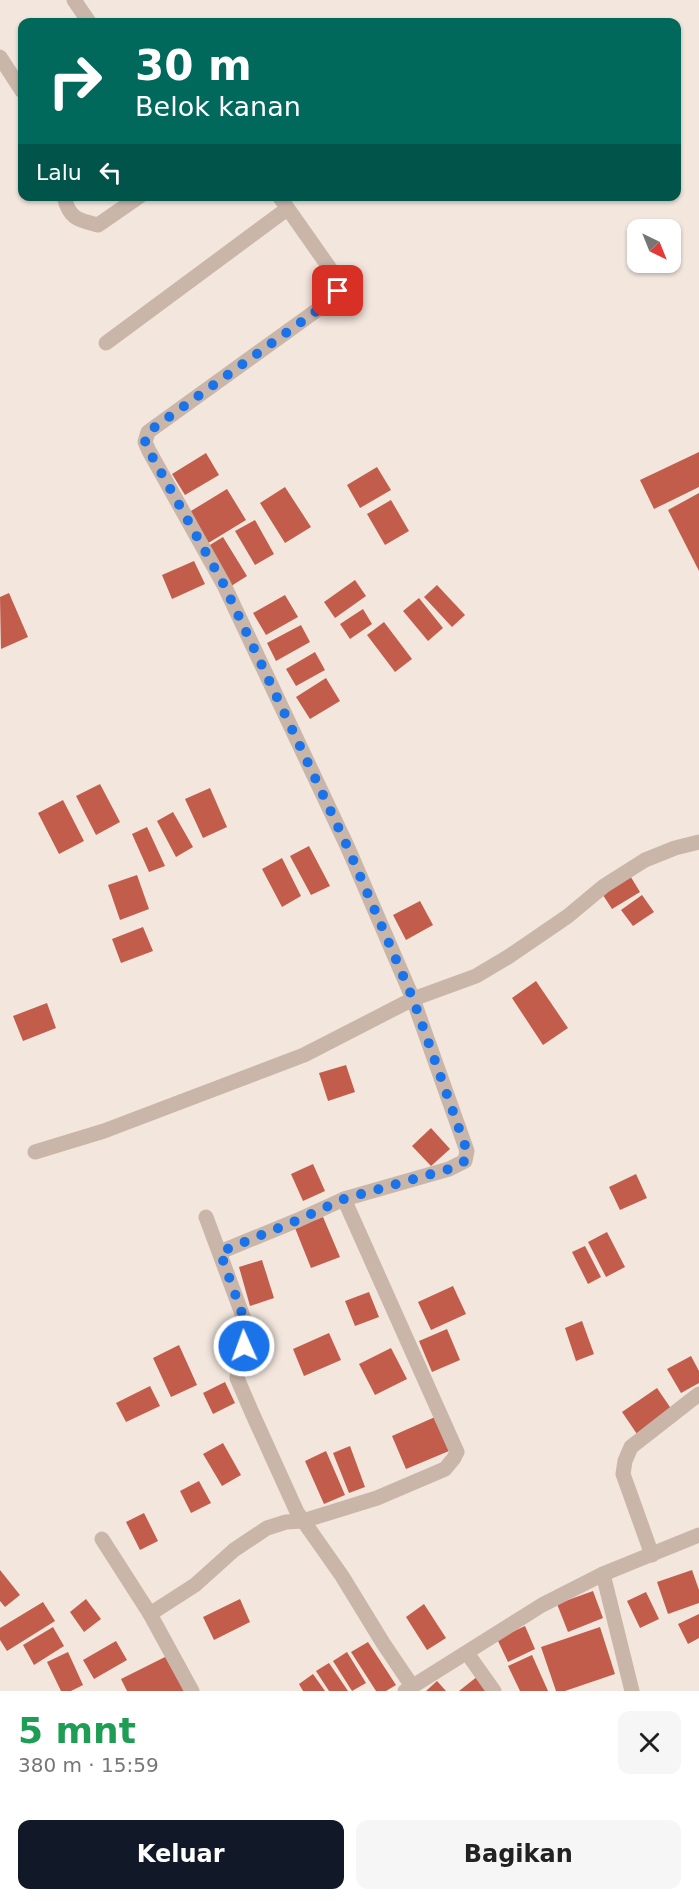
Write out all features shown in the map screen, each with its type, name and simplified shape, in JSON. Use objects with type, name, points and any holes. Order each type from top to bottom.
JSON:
[{"type":"street","points":[[74,0],[86,18]]},
{"type":"street","points":[[0,57],[18,85]]},
{"type":"street","points":[[65,201],[72,216],[98,225],[133,201]]},
{"type":"street","points":[[106,343],[283,203],[338,280],[340,286],[335,296],[148,432],[145,442],[224,585],[348,848],[413,999],[467,1151],[465,1161],[449,1169],[344,1199],[220,1252]]},
{"type":"street","points":[[35,1152],[104,1131],[304,1055],[413,999],[476,976],[568,916],[604,886],[645,860],[675,848],[699,842]]},
{"type":"street","points":[[150,1614],[195,1585],[234,1550],[267,1528],[286,1522],[303,1521],[377,1498],[445,1469],[457,1452],[344,1199]]},
{"type":"street","points":[[206,1217],[248,1330],[237,1378],[297,1512],[342,1576],[409,1688],[542,1605],[603,1574],[699,1535]]},
{"type":"street","points":[[652,1555],[623,1474],[625,1461],[631,1447],[699,1395]]},
{"type":"street","points":[[102,1539],[150,1614],[192,1691]]},
{"type":"street","points":[[603,1574],[632,1691]]},
{"type":"street","points":[[467,1653],[494,1691]]},
{"type":"building","points":[[699,452],[699,487],[654,509],[640,480]]},
{"type":"building","points":[[206,453],[219,475],[185,495],[172,474]]},
{"type":"building","points":[[377,467],[391,490],[360,508],[347,485]]},
{"type":"building","points":[[285,487],[311,527],[285,543],[260,503]]},
{"type":"building","points":[[227,489],[246,520],[205,545],[186,514]]},
{"type":"building","points":[[699,493],[699,571],[668,510]]},
{"type":"building","points":[[391,500],[409,531],[385,545],[367,514]]},
{"type":"building","points":[[255,520],[274,554],[255,565],[235,531]]},
{"type":"building","points":[[223,537],[247,576],[228,588],[205,548]]},
{"type":"building","points":[[194,561],[205,584],[172,599],[162,575]]},
{"type":"building","points":[[355,580],[366,596],[335,618],[324,602]]},
{"type":"building","points":[[437,585],[465,615],[452,627],[424,597]]},
{"type":"building","points":[[9,593],[28,637],[1,649],[0,597]]},
{"type":"building","points":[[285,595],[298,617],[266,635],[253,613]]},
{"type":"building","points":[[419,598],[443,628],[428,641],[403,611]]},
{"type":"building","points":[[363,609],[372,624],[350,639],[340,624]]},
{"type":"building","points":[[384,622],[412,659],[395,672],[367,635]]},
{"type":"building","points":[[301,625],[310,642],[276,661],[267,643]]},
{"type":"building","points":[[315,652],[325,670],[296,686],[286,669]]},
{"type":"building","points":[[326,678],[340,701],[310,719],[296,697]]},
{"type":"building","points":[[100,784],[120,822],[96,835],[76,796]]},
{"type":"building","points":[[210,788],[227,827],[203,838],[185,799]]},
{"type":"building","points":[[63,800],[84,841],[59,854],[38,813]]},
{"type":"building","points":[[173,812],[193,847],[176,857],[157,821]]},
{"type":"building","points":[[147,827],[165,866],[149,872],[132,834]]},
{"type":"building","points":[[309,846],[330,886],[311,895],[290,856]]},
{"type":"building","points":[[282,858],[301,896],[282,907],[262,869]]},
{"type":"building","points":[[629,874],[640,892],[612,909],[601,892]]},
{"type":"building","points":[[137,875],[149,909],[120,920],[108,885]]},
{"type":"building","points":[[642,895],[654,912],[633,926],[621,910]]},
{"type":"building","points":[[420,901],[433,925],[406,940],[393,915]]},
{"type":"building","points":[[143,927],[153,951],[121,963],[112,939]]},
{"type":"building","points":[[536,981],[568,1028],[543,1045],[512,998]]},
{"type":"building","points":[[47,1003],[56,1028],[23,1041],[13,1016]]},
{"type":"building","points":[[346,1065],[355,1092],[328,1101],[319,1073]]},
{"type":"building","points":[[431,1128],[450,1149],[431,1166],[412,1146]]},
{"type":"building","points":[[313,1164],[325,1191],[303,1201],[291,1174]]},
{"type":"building","points":[[636,1174],[647,1198],[620,1210],[609,1187]]},
{"type":"building","points":[[323,1217],[340,1257],[311,1268],[295,1228]]},
{"type":"building","points":[[607,1232],[625,1267],[606,1277],[588,1242]]},
{"type":"building","points":[[585,1246],[601,1277],[588,1284],[572,1252]]},
{"type":"building","points":[[262,1260],[274,1298],[250,1306],[239,1267]]},
{"type":"building","points":[[453,1286],[466,1314],[431,1330],[418,1302]]},
{"type":"building","points":[[369,1292],[379,1317],[355,1326],[345,1301]]},
{"type":"building","points":[[582,1321],[594,1354],[576,1361],[565,1328]]},
{"type":"building","points":[[447,1329],[460,1360],[432,1372],[419,1341]]},
{"type":"building","points":[[329,1333],[341,1360],[304,1376],[293,1349]]},
{"type":"building","points":[[179,1345],[197,1385],[171,1397],[153,1358]]},
{"type":"building","points":[[391,1348],[407,1379],[375,1395],[359,1364]]},
{"type":"building","points":[[691,1356],[699,1371],[699,1383],[681,1393],[667,1369]]},
{"type":"building","points":[[225,1382],[235,1403],[213,1414],[203,1393]]},
{"type":"building","points":[[150,1386],[160,1406],[126,1422],[116,1403]]},
{"type":"building","points":[[657,1388],[672,1410],[637,1434],[622,1412]]},
{"type":"building","points":[[435,1417],[449,1451],[406,1469],[392,1436]]},
{"type":"building","points":[[223,1443],[241,1475],[222,1486],[203,1454]]},
{"type":"building","points":[[350,1446],[365,1487],[349,1493],[333,1453]]},
{"type":"building","points":[[326,1451],[345,1495],[324,1504],[305,1461]]},
{"type":"building","points":[[199,1481],[211,1503],[191,1513],[180,1491]]},
{"type":"building","points":[[144,1513],[158,1541],[140,1550],[126,1522]]},
{"type":"building","points":[[0,1570],[20,1595],[5,1607],[0,1601]]},
{"type":"building","points":[[692,1570],[699,1590],[699,1603],[668,1614],[657,1582]]},
{"type":"building","points":[[593,1591],[603,1618],[568,1632],[557,1604]]},
{"type":"building","points":[[646,1592],[659,1619],[640,1628],[627,1601]]},
{"type":"building","points":[[86,1599],[101,1619],[84,1632],[70,1612]]},
{"type":"building","points":[[240,1599],[250,1622],[214,1640],[203,1617]]},
{"type":"building","points":[[43,1602],[55,1621],[7,1651],[0,1640],[0,1628]]},
{"type":"building","points":[[424,1604],[446,1638],[427,1650],[406,1617]]},
{"type":"building","points":[[699,1614],[699,1638],[688,1644],[678,1624]]},
{"type":"building","points":[[525,1626],[535,1649],[508,1662],[497,1639]]},
{"type":"building","points":[[53,1627],[64,1646],[34,1665],[23,1645]]},
{"type":"building","points":[[600,1627],[615,1674],[565,1691],[556,1691],[541,1647]]},
{"type":"building","points":[[116,1641],[127,1660],[94,1679],[83,1660]]},
{"type":"building","points":[[368,1642],[396,1685],[386,1691],[376,1691],[351,1652]]},
{"type":"building","points":[[68,1652],[83,1685],[71,1691],[61,1691],[47,1662]]},
{"type":"building","points":[[347,1652],[366,1683],[352,1691],[333,1661]]},
{"type":"building","points":[[532,1655],[548,1691],[520,1691],[508,1666]]},
{"type":"building","points":[[167,1656],[184,1691],[127,1691],[121,1679]]},
{"type":"building","points":[[329,1663],[348,1691],[329,1691],[316,1671]]},
{"type":"building","points":[[313,1674],[325,1691],[303,1691],[299,1684]]},
{"type":"building","points":[[478,1676],[489,1691],[459,1691]]},
{"type":"building","points":[[437,1681],[446,1691],[426,1691]]},
{"type":"route","points":[[244,1346],[248,1330],[220,1252],[344,1199],[449,1169],[465,1161],[467,1151],[413,999],[348,848],[224,585],[145,442],[148,432],[332,300],[338,291]]}]
